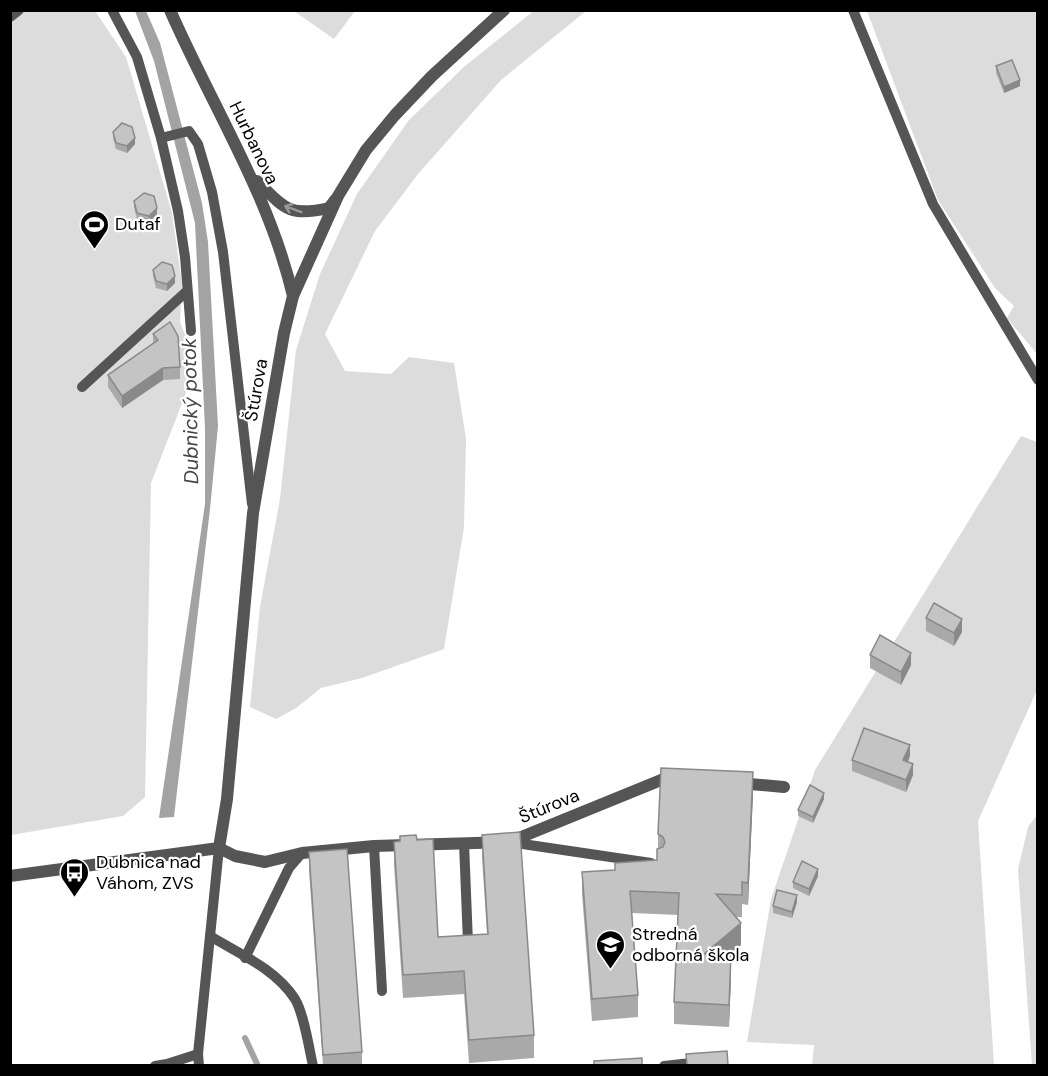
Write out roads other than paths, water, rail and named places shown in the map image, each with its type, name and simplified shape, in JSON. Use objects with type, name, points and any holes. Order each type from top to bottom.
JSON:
[{"type":"street","name":"Hurbanova","points":[[170,10],[252,176],[275,233],[293,296]]},
{"type":"street","name":"Štúrova","points":[[219,848],[227,799],[253,513],[284,333],[293,296],[338,196],[366,150],[395,115],[464,45],[504,10]]},
{"type":"street","points":[[252,176],[277,201],[296,212],[329,208],[338,196]]},
{"type":"street","name":"Štúrova","points":[[10,876],[219,848],[235,855],[265,862],[302,852],[374,846],[509,842],[666,778],[689,780]]},
{"type":"street","points":[[723,782],[784,786]]},
{"type":"lane","points":[[10,17],[19,10]]},
{"type":"lane","points":[[112,10],[136,57],[162,138],[178,211],[191,331]]},
{"type":"lane","points":[[853,10],[933,204],[1038,380]]},
{"type":"lane","points":[[162,138],[189,131],[198,144],[212,192],[223,252],[253,513]]},
{"type":"lane","points":[[82,387],[187,291]]},
{"type":"lane","points":[[509,842],[658,864]]},
{"type":"lane","points":[[464,843],[468,943]]},
{"type":"lane","points":[[374,846],[382,991]]},
{"type":"lane","name":"Štúrova","points":[[199,1065],[198,1054],[219,848]]},
{"type":"lane","points":[[245,958],[289,868],[302,852]]},
{"type":"lane","points":[[210,936],[273,975],[295,999],[313,1065]]},
{"type":"lane","points":[[155,1065],[167,1064],[198,1054]]},
{"type":"lane","points":[[194,1065],[198,1054]]},
{"type":"lane","points":[[664,1065],[711,1061]]},
{"type":"waterway","name":"Dubnický potok","points":[[245,1038],[258,1066]]},
{"type":"place","name":"Dutaf","points":[[94,250]]},
{"type":"place","name":"Dubnica nad Váhom, ZVS","points":[[75,898]]},
{"type":"place","name":"Stredná odborná škola","points":[[611,970]]}]
